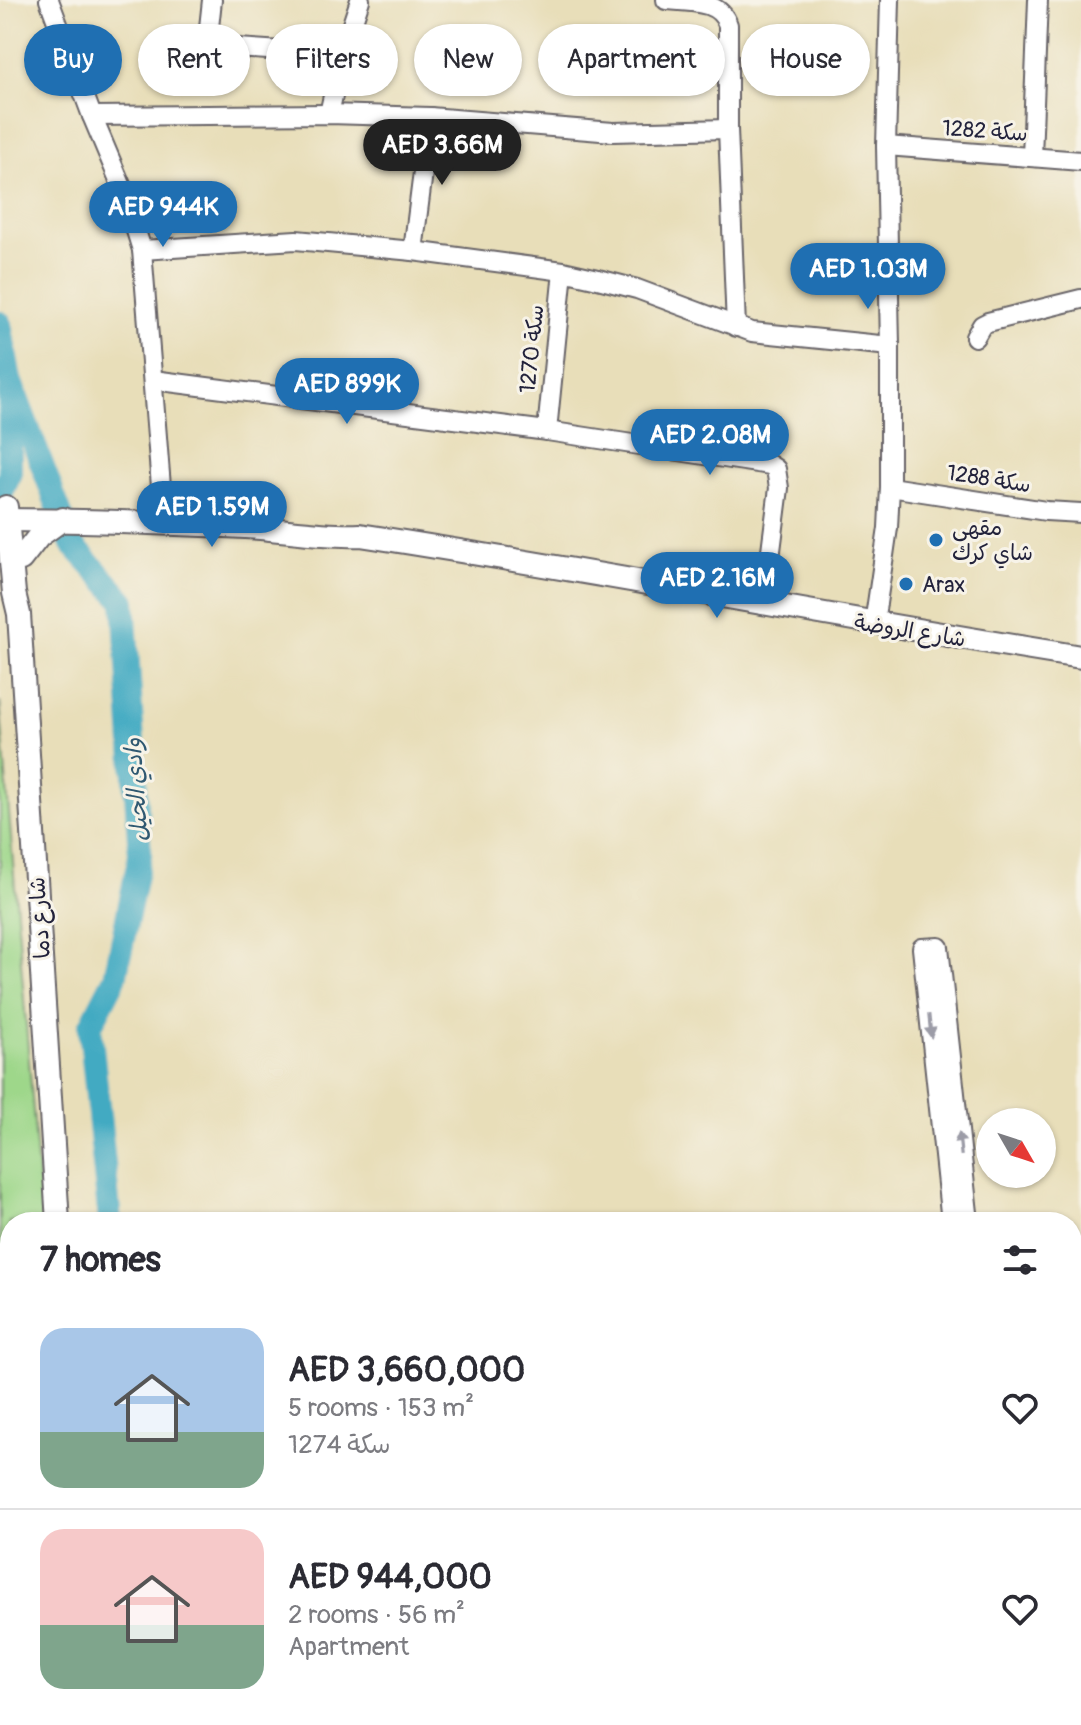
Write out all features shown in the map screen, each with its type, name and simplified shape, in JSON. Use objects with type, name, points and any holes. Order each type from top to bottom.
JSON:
[{"type":"main road","name":"شارع الروضة","points":[[8,513],[63,519],[163,516]]},
{"type":"main road","name":"شارع الروضة","points":[[8,513],[280,519],[342,527],[360,535],[505,557],[764,605],[1081,657]]},
{"type":"main road","name":"شارع دما","points":[[8,513],[11,554],[22,596],[19,614],[57,1212]]},
{"type":"main road","points":[[11,554],[63,519]]},
{"type":"street","points":[[49,0],[124,192],[142,250],[163,516]]},
{"type":"street","points":[[212,0],[207,46],[266,50]]},
{"type":"street","points":[[352,24],[360,0]]},
{"type":"street","points":[[666,0],[715,5],[725,13],[728,25],[728,129],[736,327]]},
{"type":"street","points":[[874,624],[888,528],[890,487],[886,146],[890,0]]},
{"type":"street","points":[[1032,157],[1038,0]]},
{"type":"street","points":[[329,114],[333,96]]},
{"type":"street","points":[[92,116],[329,114],[430,117],[613,132],[728,129]]},
{"type":"street","points":[[413,251],[430,117]]},
{"type":"street","name":"سكة 1282","points":[[886,146],[1081,161]]},
{"type":"street","points":[[142,250],[296,240],[413,251],[563,271],[637,289],[736,327],[777,336],[890,346]]},
{"type":"street","name":"سكة 1270","points":[[547,431],[563,271]]},
{"type":"street","points":[[975,337],[982,325],[988,322],[1081,299]]},
{"type":"street","points":[[153,380],[547,431],[760,463],[776,469],[779,488],[764,605]]},
{"type":"street","name":"سكة 1288","points":[[890,487],[1046,511],[1081,513]]},
{"type":"street","points":[[950,1212],[930,948],[968,1212]]},
{"type":"green space","points":[[0,701],[41,1212],[0,1212]]},
{"type":"waterway","name":"وادي الحيل","points":[[0,323],[10,380],[72,544],[124,601],[140,855],[115,978],[90,1027],[109,1212]]},
{"type":"waterway","name":"وادي الحيل","points":[[0,497],[10,474],[10,394]]},
{"type":"place","name":"مقهى شاي كرك","points":[[936,540]]},
{"type":"place","name":"Arax","points":[[906,584]]}]
